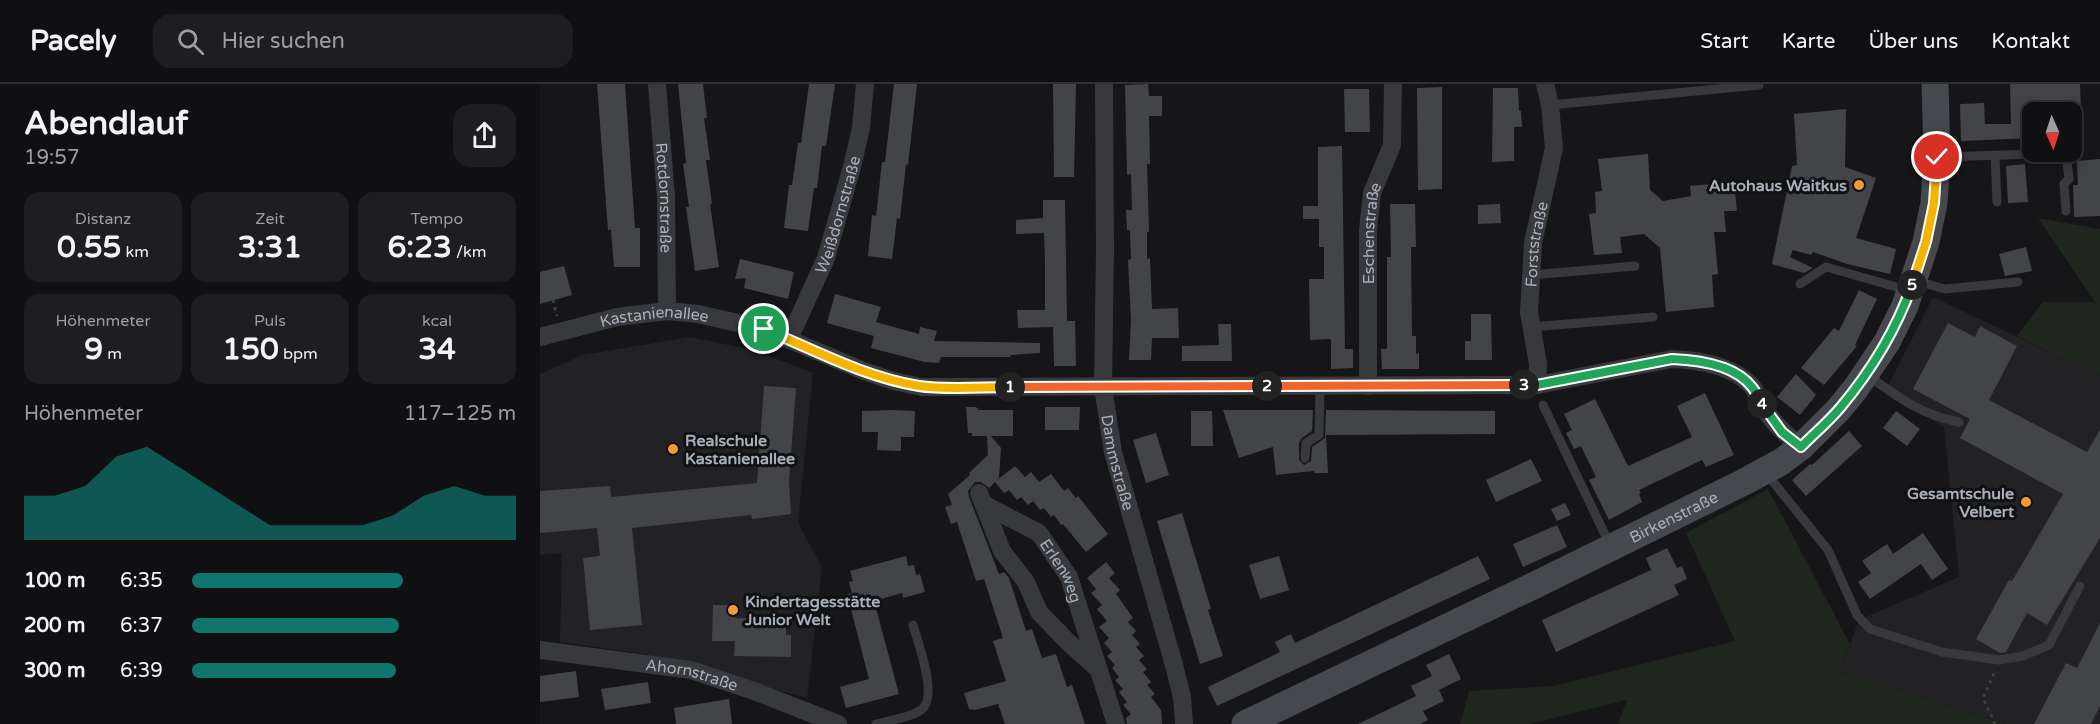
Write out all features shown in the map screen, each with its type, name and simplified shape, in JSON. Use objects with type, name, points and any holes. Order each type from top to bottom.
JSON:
[{"type":"street","name":"Rotdornstraße","points":[[657,84],[666,197],[667,312]]},
{"type":"street","name":"Weißdornstraße","points":[[789,339],[826,258],[861,128],[865,84]]},
{"type":"street","name":"Dammstraße","points":[[1104,84],[1103,387],[1113,452],[1174,665],[1182,697],[1184,724]]},
{"type":"street","name":"Eschenstraße","points":[[1368,386],[1368,230],[1372,193],[1392,145],[1393,84]]},
{"type":"street","name":"Forststraße","points":[[1537,385],[1538,364],[1529,312],[1533,243],[1554,148],[1550,105],[1545,84]]},
{"type":"street","name":"Birkenstraße","points":[[1245,724],[1611,548],[1765,471],[1801,447],[1839,409],[1865,374],[1887,342],[1905,306],[1926,242],[1934,203],[1937,157],[1935,84]]},
{"type":"street","name":"Kastanienallee","points":[[540,337],[617,317],[667,312],[708,316],[764,329],[864,371],[893,381],[922,387],[1537,385],[1672,359],[1692,360],[1733,372],[1751,386],[1764,409],[1782,432],[1801,447]]},
{"type":"street","name":"Erlenweg","points":[[1098,669],[1039,612],[1026,582],[1002,551],[982,499],[1039,533],[1069,577],[1116,724]]},
{"type":"street","name":"Ahornstraße","points":[[540,650],[691,670],[754,691],[838,724]]},
{"type":"lane","points":[[1550,105],[1759,85]]},
{"type":"lane","points":[[1937,157],[2066,153],[2068,179],[2064,184],[2066,211]]},
{"type":"lane","points":[[1995,156],[1997,202]]},
{"type":"lane","points":[[1531,275],[1635,267]]},
{"type":"lane","points":[[1800,284],[1826,267],[1911,285],[1945,289],[2018,282]]},
{"type":"lane","points":[[1531,327],[1653,317]]},
{"type":"lane","points":[[1865,374],[1915,409],[1940,419],[1959,422]]},
{"type":"lane","points":[[1305,458],[1306,443],[1319,435],[1320,386]]},
{"type":"lane","points":[[1543,405],[1611,548]]},
{"type":"lane","points":[[1765,471],[1827,550],[1857,615],[1870,629],[1942,652],[1999,660],[2023,656],[2049,645],[2080,586]]},
{"type":"lane","points":[[876,724],[913,714],[923,709],[928,703],[929,686],[913,625]]},
{"type":"path","points":[[553,300],[558,317]]},
{"type":"path","points":[[1995,724],[1983,698],[1999,660]]},
{"type":"shaded area","points":[[2038,218],[2100,229],[2100,376],[2017,336],[2043,302],[2095,302]]},
{"type":"shaded area","name":"Gesamtschule Velbert","points":[[1933,297],[2100,376],[2100,724],[2006,724],[1840,672],[1859,620],[1959,577],[1944,427],[1885,392]]},
{"type":"shaded area","name":"Realschule Kastanienallee","points":[[690,337],[757,351],[813,373],[798,523],[822,567],[807,698],[646,654],[560,642],[562,553],[540,555],[540,374],[583,355]]},
{"type":"shaded area","points":[[1768,489],[1850,644],[1840,672],[2006,724],[1618,724],[1627,700],[1530,724],[1460,724],[1469,691],[1553,686],[1735,641],[1686,533]]},
{"type":"building","points":[[597,84],[625,84],[635,228],[640,228],[640,267],[614,267],[611,230],[608,230]]},
{"type":"building","points":[[678,84],[703,84],[707,118],[704,118],[710,160],[706,160],[719,267],[695,271],[686,207],[689,207],[683,164],[686,163]]},
{"type":"building","points":[[809,84],[835,84],[826,146],[822,146],[817,188],[814,188],[808,231],[784,228],[789,185],[792,185],[798,143],[801,143]]},
{"type":"building","points":[[894,84],[917,84],[908,165],[906,164],[900,219],[897,218],[892,259],[868,256],[872,215],[876,216],[882,162],[885,162]]},
{"type":"building","points":[[1053,84],[1076,84],[1074,177],[1054,177]]},
{"type":"building","points":[[1148,84],[1149,96],[1162,96],[1162,116],[1149,116],[1147,259],[1150,258],[1152,309],[1178,308],[1179,338],[1152,338],[1151,360],[1129,360],[1131,320],[1128,260],[1131,259],[1130,230],[1127,230],[1126,210],[1132,210],[1131,174],[1127,175],[1125,85]]},
{"type":"building","points":[[2010,84],[2080,84],[2081,102],[2022,102],[2022,138],[1961,141],[1960,104],[1984,103],[1985,124],[2011,124]]},
{"type":"building","points":[[1442,87],[1442,189],[1418,190],[1417,88]]},
{"type":"building","points":[[1493,88],[1518,88],[1522,127],[1514,127],[1514,161],[1492,162]]},
{"type":"building","points":[[1344,89],[1369,89],[1370,132],[1345,132]]},
{"type":"building","points":[[1846,109],[1845,167],[1876,178],[1856,238],[1896,249],[1890,274],[1847,264],[1813,252],[1811,255],[1793,250],[1790,257],[1813,268],[1804,273],[1772,264],[1792,166],[1797,165],[1794,114]]},
{"type":"building","points":[[1342,146],[1345,349],[1353,349],[1353,368],[1331,369],[1331,339],[1310,340],[1309,279],[1324,279],[1324,247],[1319,247],[1319,219],[1303,219],[1303,206],[1318,206],[1318,147]]},
{"type":"building","points":[[1648,154],[1650,190],[1663,201],[1691,196],[1690,186],[1734,182],[1737,211],[1724,211],[1726,232],[1714,232],[1718,274],[1712,275],[1714,307],[1666,312],[1660,248],[1644,234],[1620,237],[1622,253],[1594,255],[1589,214],[1596,213],[1595,192],[1602,191],[1598,159]]},
{"type":"building","points":[[2100,159],[2100,216],[2074,217],[2073,185],[2078,185],[2077,162]]},
{"type":"building","points":[[2025,164],[2028,202],[2008,203],[2006,166]]},
{"type":"building","points":[[1043,200],[1065,200],[1067,321],[1075,321],[1076,366],[1054,366],[1053,327],[1018,328],[1017,310],[1045,310],[1044,233],[1016,234],[1016,220],[1043,218]]},
{"type":"building","points":[[1390,204],[1415,204],[1416,247],[1411,247],[1412,336],[1416,336],[1419,369],[1382,369],[1381,349],[1387,349],[1387,257],[1391,257]]},
{"type":"building","points":[[1500,204],[1501,223],[1478,224],[1478,205]]},
{"type":"building","points":[[2026,247],[2032,271],[2005,276],[1999,254]]},
{"type":"building","points":[[740,259],[794,272],[788,299],[744,288],[746,278],[735,279]]},
{"type":"building","points":[[564,266],[572,295],[540,304],[540,272]]},
{"type":"building","points":[[1859,290],[1877,299],[1855,345],[1857,346],[1824,385],[1801,368],[1834,328],[1839,331]]},
{"type":"building","points":[[835,294],[881,307],[876,322],[919,334],[920,327],[937,331],[934,341],[1040,343],[1040,353],[1010,355],[1011,357],[941,357],[939,363],[925,362],[871,348],[874,336],[827,323]]},
{"type":"building","points":[[1471,314],[1491,314],[1492,360],[1465,360],[1465,341],[1471,341]]},
{"type":"building","points":[[1948,323],[1975,337],[1980,326],[2017,346],[1989,400],[2087,452],[2100,430],[2100,538],[2047,625],[2027,613],[2006,652],[2000,653],[1976,639],[2009,580],[2012,581],[2063,494],[1960,438],[1970,419],[1913,389]]},
{"type":"building","points":[[1218,324],[1231,324],[1232,361],[1182,361],[1182,346],[1219,345]]},
{"type":"building","points":[[1796,374],[1816,395],[1800,415],[1777,397]]},
{"type":"building","points":[[764,386],[796,388],[789,482],[791,514],[752,519],[751,515],[632,528],[642,625],[590,630],[583,558],[600,556],[597,528],[540,533],[540,491],[610,486],[611,497],[757,483]]},
{"type":"building","points":[[1705,393],[1734,455],[1706,467],[1702,460],[1639,490],[1642,502],[1609,520],[1589,480],[1596,477],[1581,446],[1574,449],[1566,433],[1572,430],[1564,414],[1595,399],[1628,466],[1692,437],[1677,406]]},
{"type":"building","points":[[966,407],[976,407],[979,410],[1013,410],[1013,436],[991,436],[1001,448],[999,478],[996,481],[1015,466],[1025,477],[1031,472],[1039,482],[1051,474],[1064,491],[1068,488],[1076,498],[1078,496],[1108,534],[1086,552],[1054,515],[1051,517],[1044,508],[1040,510],[1033,501],[1028,505],[1021,497],[1017,500],[1009,490],[1004,493],[995,482],[989,488],[981,482],[975,482],[968,491],[999,574],[1004,572],[1009,578],[1026,631],[1032,629],[1042,658],[1056,654],[1067,687],[1072,685],[1085,724],[1005,724],[998,704],[975,710],[969,709],[964,693],[1006,681],[993,641],[1003,638],[984,579],[976,581],[957,522],[951,524],[945,507],[952,505],[948,494],[988,455],[987,436],[972,436],[972,433],[968,433]]},
{"type":"building","points":[[1045,407],[1080,407],[1079,430],[1045,430]]},
{"type":"building","points":[[1223,410],[1313,410],[1312,431],[1299,443],[1299,460],[1304,465],[1311,461],[1312,447],[1325,438],[1326,410],[1495,411],[1495,434],[1326,435],[1328,473],[1314,473],[1314,471],[1276,475],[1273,447],[1239,458]]},
{"type":"building","points":[[862,411],[915,411],[914,437],[901,437],[901,451],[877,450],[878,432],[862,432]]},
{"type":"building","points":[[1191,411],[1212,411],[1213,446],[1191,446]]},
{"type":"building","points":[[1896,411],[1920,429],[1907,446],[1883,428]]},
{"type":"building","points":[[1849,431],[1862,446],[1806,496],[1792,480]]},
{"type":"building","points":[[1156,433],[1169,475],[1146,483],[1133,440]]},
{"type":"building","points":[[1531,459],[1542,481],[1496,502],[1486,480]]},
{"type":"building","points":[[1565,503],[1571,515],[1557,521],[1551,509]]},
{"type":"building","points":[[1182,513],[1223,656],[1200,664],[1157,521]]},
{"type":"building","points":[[1557,525],[1567,547],[1523,567],[1513,544]]},
{"type":"building","points":[[1923,533],[1948,569],[1932,580],[1921,564],[1870,599],[1858,582],[1871,573],[1862,561],[1887,544],[1893,554]]},
{"type":"building","points":[[1667,548],[1677,568],[1682,566],[1687,579],[1674,585],[1679,595],[1556,652],[1542,620],[1651,570],[1646,558]]},
{"type":"building","points":[[906,556],[908,566],[914,565],[916,575],[920,574],[925,592],[903,598],[902,593],[874,601],[899,694],[846,708],[840,687],[869,679],[847,594],[852,593],[849,582],[853,581],[850,571]]},
{"type":"building","points":[[1279,556],[1289,590],[1260,599],[1249,565]]},
{"type":"building","points":[[1478,556],[1490,579],[1217,706],[1208,687],[1280,652],[1275,642],[1291,634],[1295,643]]},
{"type":"building","points":[[1106,562],[1115,573],[1109,578],[1120,590],[1116,594],[1133,618],[1128,622],[1136,631],[1132,635],[1140,644],[1136,647],[1144,656],[1139,660],[1147,669],[1143,672],[1151,682],[1147,685],[1155,694],[1151,697],[1161,710],[1162,724],[1127,724],[1126,718],[1131,714],[1123,705],[1127,702],[1119,692],[1123,689],[1115,680],[1119,677],[1112,668],[1115,665],[1107,656],[1112,652],[1104,643],[1109,638],[1099,627],[1107,621],[1097,609],[1102,605],[1091,593],[1096,589],[1087,578]]},
{"type":"building","points":[[713,605],[736,605],[735,618],[771,619],[771,624],[786,625],[786,635],[791,635],[791,657],[734,656],[735,641],[712,641]]},
{"type":"building","points":[[2100,623],[2100,706],[2091,724],[2034,724],[2066,663],[2077,668]]},
{"type":"building","points":[[1449,654],[1461,679],[1439,690],[1444,701],[1423,711],[1428,720],[1420,724],[1358,724],[1416,696],[1411,686],[1432,676],[1426,665]]},
{"type":"building","points":[[576,671],[579,697],[540,702],[540,676]]},
{"type":"building","points":[[648,682],[651,703],[605,710],[601,689]]},
{"type":"building","points":[[729,699],[732,724],[676,724],[674,708]]},
{"type":"place","name":"Autohaus Waitkus","points":[[1859,185]]},
{"type":"place","name":"Realschule Kastanienallee","points":[[673,449]]},
{"type":"place","name":"Gesamtschule Velbert","points":[[2026,502]]},
{"type":"place","name":"Kindertagesstätte Junior Welt","points":[[733,610]]},
{"type":"route","points":[[764,329],[864,371],[893,381],[922,387],[1537,385],[1672,359],[1692,360],[1733,372],[1751,386],[1764,409],[1782,432],[1801,447],[1839,409],[1856,387],[1887,342],[1905,306],[1926,242],[1934,203],[1937,157]]}]
